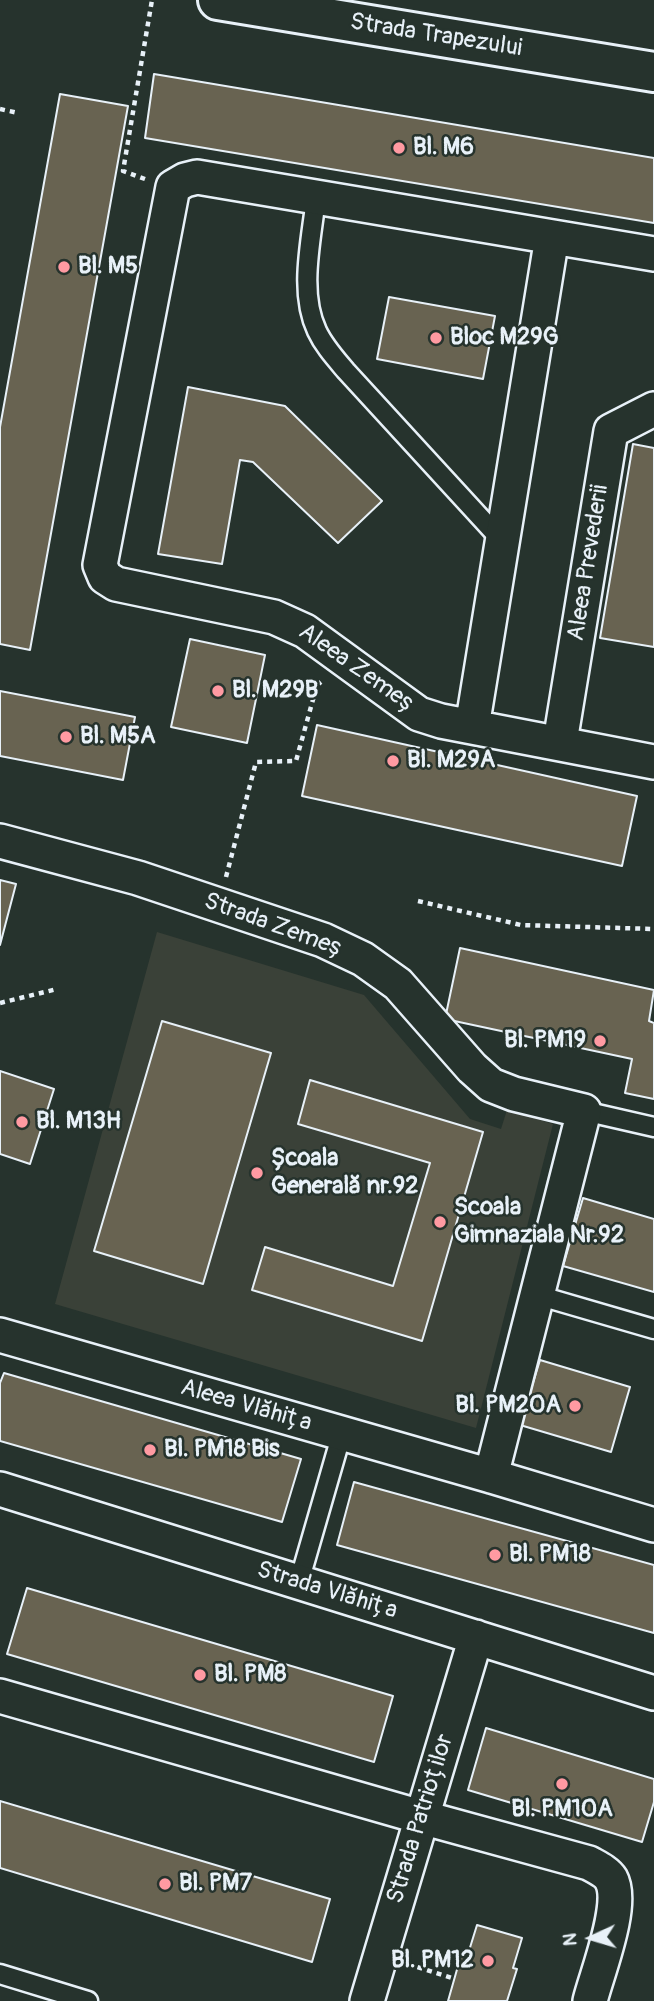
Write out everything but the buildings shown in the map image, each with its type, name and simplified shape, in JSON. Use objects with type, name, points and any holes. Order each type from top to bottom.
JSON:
[{"type":"street","name":"Strada Trapezului","points":[[218,0],[340,10],[654,72]]},
{"type":"street","points":[[173,187],[197,177],[654,254]]},
{"type":"street","name":"Aleea Zemeș","points":[[173,187],[100,565],[105,578],[116,584],[274,618],[305,631],[419,714],[440,721],[654,762]]},
{"type":"street","points":[[472,727],[552,237]]},
{"type":"street","name":"Aleea Prevederii","points":[[560,742],[611,431],[654,409]]},
{"type":"street","name":"Strada Zemeș","points":[[0,841],[138,878],[293,928],[363,958],[398,984],[472,1069],[491,1085],[514,1094],[583,1111]]},
{"type":"street","points":[[491,1476],[583,1111]]},
{"type":"street","name":"Aleea Vlăhița","points":[[0,1335],[654,1525]]},
{"type":"street","name":"Strada Vlăhița","points":[[0,1489],[654,1693]]},
{"type":"street","name":"Strada Patrioților","points":[[367,2001],[476,1637]]},
{"type":"street","points":[[0,1696],[589,1863],[610,1876],[616,1892],[590,2001]]},
{"type":"lane","points":[[316,197],[308,290],[321,339],[346,371],[503,542]]},
{"type":"lane","points":[[583,1111],[654,1127]]},
{"type":"lane","points":[[537,1295],[654,1329]]},
{"type":"lane","points":[[299,1582],[342,1433]]},
{"type":"lane","points":[[0,1974],[88,2001]]},
{"type":"path","points":[[152,0],[123,172],[173,187]]},
{"type":"path","points":[[0,109],[18,113]]},
{"type":"path","points":[[219,905],[256,762],[296,761],[317,685],[347,662]]},
{"type":"path","points":[[418,901],[521,925],[654,929]]},
{"type":"path","points":[[0,1003],[57,989]]},
{"type":"path","points":[[380,1956],[455,1979]]},
{"type":"shaded area","points":[[157,932],[364,995],[470,1119],[501,1129],[507,1110],[553,1124],[476,1428],[55,1304]]},
{"type":"place","name":"Bl. M6","points":[[399,148]]},
{"type":"place","name":"Bl. M5","points":[[64,267]]},
{"type":"place","name":"Bloc M29G","points":[[436,338]]},
{"type":"place","name":"Bl. M29B","points":[[218,691]]},
{"type":"place","name":"Bl. M5A","points":[[66,737]]},
{"type":"place","name":"Bl. M29A","points":[[393,761]]},
{"type":"place","name":"Bl. PM19","points":[[600,1041]]},
{"type":"place","name":"Bl. M13H","points":[[22,1122]]},
{"type":"place","name":"Școala Generală nr.92","points":[[257,1173]]},
{"type":"place","name":"Scoala Gimnaziala Nr.92","points":[[440,1222]]},
{"type":"place","name":"Bl. PM20A","points":[[575,1406]]},
{"type":"place","name":"Bl. PM18 Bis","points":[[150,1450]]},
{"type":"place","name":"Bl. PM18","points":[[495,1555]]},
{"type":"place","name":"Bl. PM8","points":[[200,1675]]},
{"type":"place","name":"Bl. PM10A","points":[[562,1784]]},
{"type":"place","name":"Bl. PM7","points":[[165,1884]]},
{"type":"place","name":"Bl. PM12","points":[[488,1961]]}]
